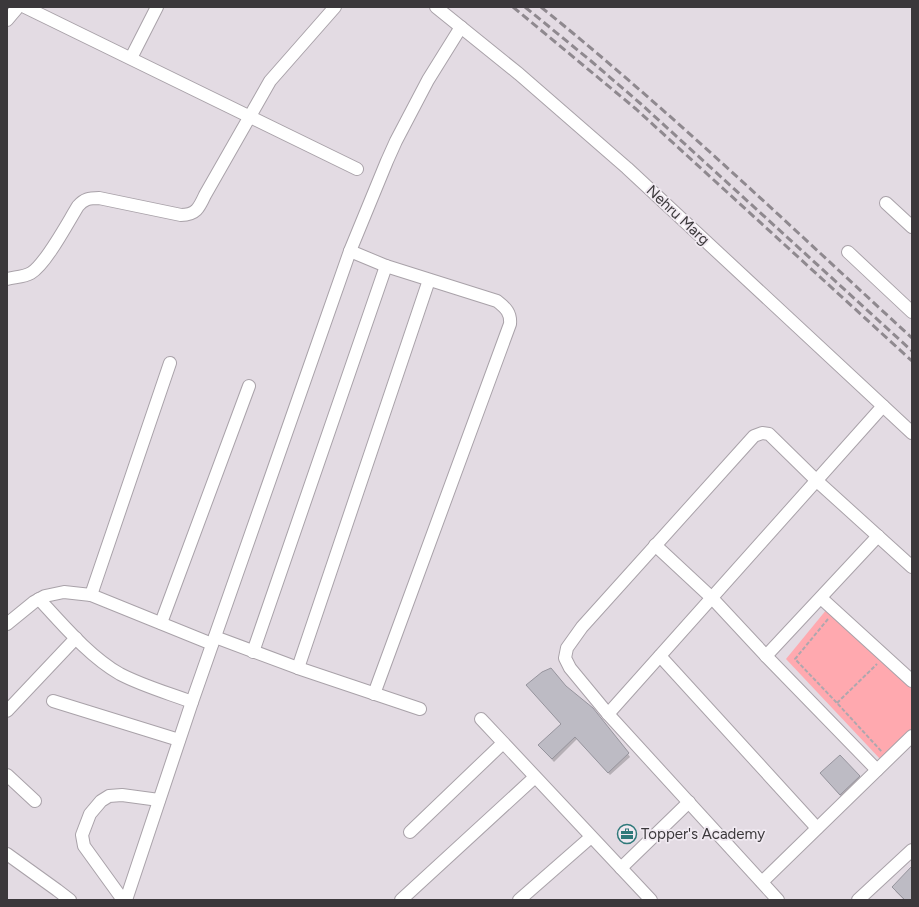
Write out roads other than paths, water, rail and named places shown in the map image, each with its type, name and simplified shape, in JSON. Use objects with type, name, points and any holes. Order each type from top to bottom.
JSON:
[{"type":"street","points":[[7,20],[18,7]]},
{"type":"street","points":[[25,7],[357,169]]},
{"type":"street","points":[[131,58],[157,7]]},
{"type":"street","points":[[7,279],[26,276],[33,272],[46,256],[83,200],[99,198],[181,215],[190,215],[195,212],[201,205],[205,195],[270,81],[335,7]]},
{"type":"street","name":"Nehru Marg","points":[[436,7],[530,83],[646,185],[912,433]]},
{"type":"street","points":[[126,900],[213,641],[350,251],[396,141],[431,75],[461,27]]},
{"type":"street","points":[[886,203],[912,227]]},
{"type":"street","points":[[350,251],[386,266],[497,301],[509,313],[511,319],[374,694]]},
{"type":"street","points":[[848,252],[912,312]]},
{"type":"street","points":[[253,652],[386,266]]},
{"type":"street","points":[[298,668],[429,280]]},
{"type":"street","points":[[91,595],[170,363]]},
{"type":"street","points":[[161,623],[249,386]]},
{"type":"street","points":[[608,714],[883,406]]},
{"type":"street","points":[[778,900],[608,714],[570,668],[565,658],[567,648],[582,627],[655,545],[754,436],[762,433],[769,434],[816,481],[912,567]]},
{"type":"street","points":[[766,656],[878,536]]},
{"type":"street","points":[[655,545],[712,598],[877,770]]},
{"type":"street","points":[[7,624],[45,596],[64,592],[91,595],[161,623],[213,641],[253,652],[420,709]]},
{"type":"street","points":[[821,598],[912,681]]},
{"type":"street","points":[[39,599],[76,638],[119,673],[192,702]]},
{"type":"street","points":[[7,711],[76,638]]},
{"type":"street","points":[[660,656],[817,828]]},
{"type":"street","points":[[53,701],[179,740]]},
{"type":"street","points":[[481,719],[651,900]]},
{"type":"street","points":[[762,882],[912,736]]},
{"type":"street","points":[[410,832],[503,743]]},
{"type":"street","points":[[7,776],[11,787],[35,801]]},
{"type":"street","points":[[401,900],[535,777]]},
{"type":"street","points":[[123,900],[84,846],[82,835],[84,828],[90,814],[101,801],[109,796],[122,795],[159,800]]},
{"type":"street","points":[[621,868],[689,802]]},
{"type":"street","points":[[519,900],[591,837]]},
{"type":"street","points":[[858,900],[912,850]]},
{"type":"street","points":[[7,854],[70,900]]},
{"type":"railway","points":[[513,7],[636,109],[912,361]]},
{"type":"railway","points":[[525,7],[641,104],[912,351]]},
{"type":"railway","points":[[541,7],[589,46],[683,128],[912,338]]},
{"type":"place","name":"Topper's Academy","points":[[627,834]]}]
